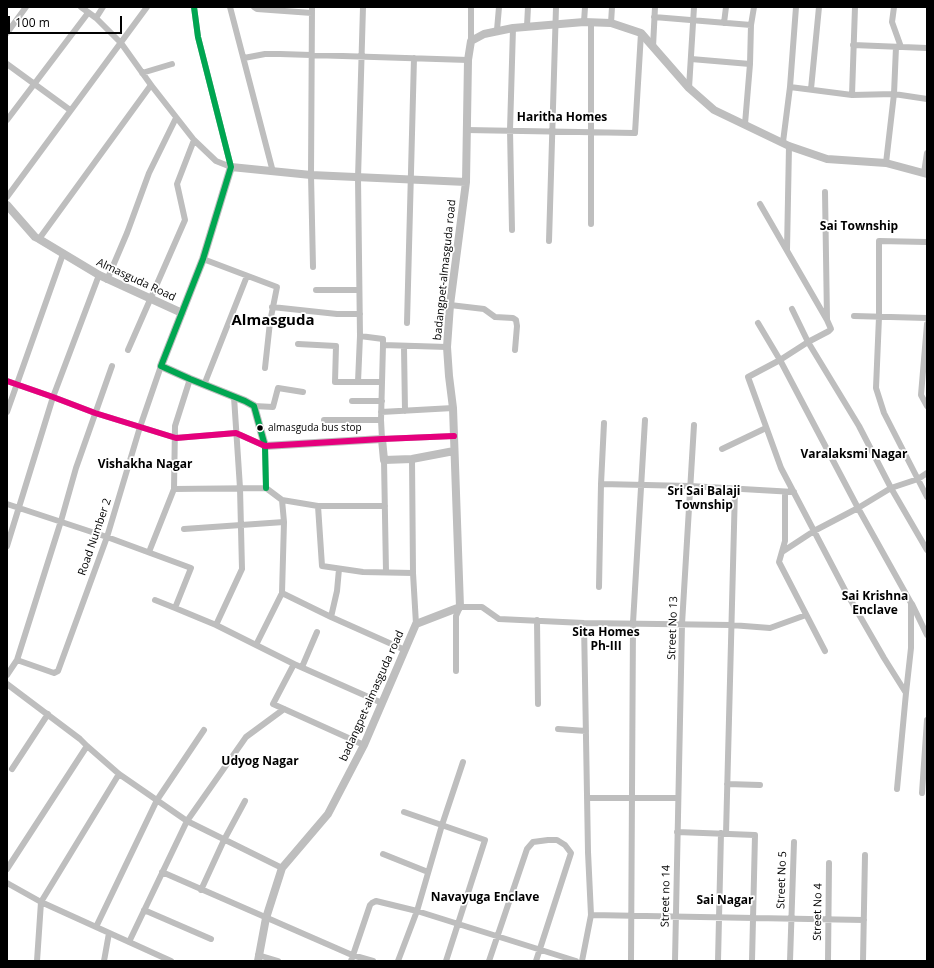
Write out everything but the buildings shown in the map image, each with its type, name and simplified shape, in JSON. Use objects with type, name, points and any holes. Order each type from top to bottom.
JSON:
[{"type":"street","points":[[7,33],[26,7]]},
{"type":"street","points":[[80,7],[96,18],[121,43],[176,118],[194,140],[216,161],[231,167],[273,172],[358,178],[466,182]]},
{"type":"street","points":[[96,18],[103,7]]},
{"type":"street","points":[[7,197],[147,7]]},
{"type":"street","points":[[182,313],[203,259],[231,167],[198,37],[194,7]]},
{"type":"street","points":[[230,7],[273,172]]},
{"type":"street","points":[[254,7],[257,9],[312,10],[311,175],[313,267]]},
{"type":"street","points":[[358,382],[360,314],[358,178],[363,7]]},
{"type":"street","points":[[471,7],[471,41],[484,34],[497,30],[527,26],[587,22],[611,23],[641,33],[689,88],[714,110],[786,144],[828,159],[886,163],[925,173],[927,153]]},
{"type":"street","points":[[497,30],[499,7]]},
{"type":"street","points":[[527,26],[528,7]]},
{"type":"street","points":[[549,241],[556,7]]},
{"type":"street","points":[[585,7],[587,22],[591,133],[591,224]]},
{"type":"street","points":[[611,23],[612,7]]},
{"type":"street","points":[[653,47],[654,7]]},
{"type":"street","points":[[689,88],[694,7]]},
{"type":"street","points":[[724,23],[726,7]]},
{"type":"street","points":[[745,124],[750,64],[751,25],[754,7]]},
{"type":"street","points":[[787,251],[786,144],[796,7]]},
{"type":"street","points":[[811,89],[819,7]]},
{"type":"street","points":[[852,95],[855,7]]},
{"type":"street","points":[[886,163],[899,47],[892,22],[894,7]]},
{"type":"street","points":[[7,120],[88,13]]},
{"type":"street","points":[[654,17],[751,25]]},
{"type":"street","points":[[512,230],[510,130],[513,28]]},
{"type":"street","points":[[466,130],[635,133],[641,33]]},
{"type":"street","name":"badangpet-almasguda road","points":[[258,958],[266,918],[282,868],[328,814],[364,745],[416,624],[460,607],[453,408],[447,347],[450,305],[466,182],[468,60],[471,41]]},
{"type":"street","points":[[853,44],[927,48]]},
{"type":"street","points":[[244,58],[265,54],[312,54],[468,60]]},
{"type":"street","points":[[408,323],[414,58]]},
{"type":"street","points":[[691,59],[750,64]]},
{"type":"street","points":[[7,64],[70,110]]},
{"type":"street","points":[[142,73],[172,64]]},
{"type":"street","points":[[39,240],[151,85]]},
{"type":"street","points":[[790,87],[852,95],[894,94],[927,100]]},
{"type":"street","points":[[107,280],[127,233],[149,173],[176,118]]},
{"type":"street","points":[[128,350],[184,220],[178,184],[194,140]]},
{"type":"street","points":[[825,192],[827,320]]},
{"type":"street","points":[[760,204],[831,327],[829,331],[748,377],[782,468],[846,592],[906,693]]},
{"type":"street","name":"Almasguda Road","points":[[7,206],[39,240],[99,276],[182,313],[161,366]]},
{"type":"street","points":[[927,242],[879,241],[879,317],[876,388],[884,413],[927,497]]},
{"type":"street","points":[[7,412],[63,254]]},
{"type":"street","points":[[203,259],[277,287],[272,307],[265,368]]},
{"type":"street","points":[[7,546],[54,397],[99,276]]},
{"type":"street","points":[[204,385],[247,276]]},
{"type":"street","points":[[316,290],[359,290]]},
{"type":"street","points":[[450,305],[484,309],[495,317],[513,318],[516,320],[515,350]]},
{"type":"street","points":[[272,307],[337,314],[360,314]]},
{"type":"street","points":[[792,309],[808,342],[859,426],[891,488],[927,550]]},
{"type":"street","points":[[854,316],[927,318]]},
{"type":"street","points":[[758,323],[780,360],[927,635]]},
{"type":"street","points":[[927,324],[921,395],[927,406]]},
{"type":"street","points":[[360,336],[383,339],[381,420],[384,460],[386,572]]},
{"type":"street","points":[[298,344],[336,346],[335,382],[382,382]]},
{"type":"street","points":[[383,345],[447,347]]},
{"type":"street","points":[[404,346],[406,411]]},
{"type":"street","points":[[7,675],[17,660],[61,521],[76,468],[112,366]]},
{"type":"street","points":[[161,366],[254,406],[273,407],[278,388],[302,392]]},
{"type":"street","name":"Road Number 2","points":[[17,660],[54,673],[58,671],[107,537],[140,427],[161,366]]},
{"type":"street","points":[[149,552],[174,489],[175,426],[190,379]]},
{"type":"street","points":[[7,381],[95,413],[176,438],[236,433],[265,446],[454,436]]},
{"type":"street","points":[[216,625],[242,569],[242,525],[234,397]]},
{"type":"street","points":[[352,400],[382,401]]},
{"type":"street","points":[[254,406],[265,446],[266,488]]},
{"type":"street","points":[[381,412],[453,408]]},
{"type":"street","points":[[324,420],[381,420]]},
{"type":"street","points":[[631,961],[633,623],[644,420]]},
{"type":"street","points":[[599,587],[604,423]]},
{"type":"street","name":"Street No 13","points":[[677,832],[682,624],[694,425]]},
{"type":"street","points":[[722,449],[766,428]]},
{"type":"street","points":[[384,460],[412,460],[454,452]]},
{"type":"street","points":[[412,460],[413,573],[416,624]]},
{"type":"street","points":[[782,552],[814,531],[858,508],[891,488],[927,473]]},
{"type":"street","points":[[601,484],[690,486],[794,492]]},
{"type":"street","points":[[174,489],[266,488],[282,500],[318,506],[385,506]]},
{"type":"street","points":[[718,961],[719,917],[727,784],[735,489]]},
{"type":"street","points":[[785,492],[785,541],[779,562],[825,651]]},
{"type":"street","points":[[256,645],[282,592],[284,522],[282,500]]},
{"type":"street","points":[[7,504],[61,521],[191,568],[175,608]]},
{"type":"street","points":[[318,506],[322,566],[363,572],[413,573]]},
{"type":"street","points":[[184,529],[284,522]]},
{"type":"street","points":[[331,617],[337,591],[339,569]]},
{"type":"street","points":[[282,592],[331,617],[405,650]]},
{"type":"street","points":[[155,600],[216,625],[294,664],[382,703]]},
{"type":"street","points":[[897,789],[910,648],[911,603]]},
{"type":"street","points":[[456,670],[456,616],[460,607],[482,607],[499,619],[584,623],[731,625],[770,628],[806,615]]},
{"type":"street","points":[[537,620],[538,704]]},
{"type":"street","points":[[582,961],[591,915],[584,623]]},
{"type":"street","points":[[302,667],[317,632]]},
{"type":"street","points":[[294,664],[272,704],[364,745]]},
{"type":"street","points":[[8,687],[48,714],[55,721],[80,739],[118,774],[187,821],[282,868]]},
{"type":"street","points":[[130,942],[187,821],[246,737],[284,709]]},
{"type":"street","points":[[12,769],[48,714]]},
{"type":"street","points":[[922,793],[927,720]]},
{"type":"street","points":[[558,729],[586,730]]},
{"type":"street","points":[[96,927],[157,800],[204,730]]},
{"type":"street","points":[[7,869],[87,746]]},
{"type":"street","points":[[398,961],[417,911],[442,825],[463,762]]},
{"type":"street","points":[[37,961],[41,902],[118,774]]},
{"type":"street","points":[[727,784],[760,785]]},
{"type":"street","points":[[587,798],[678,798]]},
{"type":"street","points":[[201,890],[224,840],[245,800]]},
{"type":"street","points":[[404,812],[485,840],[446,961]]},
{"type":"street","points":[[677,832],[755,835],[752,961]]},
{"type":"street","name":"Street no 14","points":[[675,961],[677,832]]},
{"type":"street","points":[[489,961],[527,849],[533,842],[556,840],[565,845],[571,853],[536,961]]},
{"type":"street","name":"Street No 5","points":[[790,961],[794,842]]},
{"type":"street","points":[[383,854],[428,872]]},
{"type":"street","points":[[863,961],[865,855]]},
{"type":"street","name":"Street No 4","points":[[828,961],[829,863]]},
{"type":"street","points":[[162,872],[352,958],[373,961]]},
{"type":"street","points":[[7,883],[41,902],[167,960]]},
{"type":"street","points":[[352,958],[372,903],[376,901],[417,911],[576,961]]},
{"type":"street","points":[[144,910],[211,939]]},
{"type":"street","points":[[591,915],[864,920]]},
{"type":"street","points":[[104,961],[109,933]]},
{"type":"street","points":[[258,958],[278,961]]},
{"type":"transit line","points":[[194,7],[198,37],[231,167],[203,259],[161,366],[254,406],[265,446],[266,488]]},
{"type":"transit line","points":[[7,381],[95,413],[176,438],[236,433],[265,446],[454,436]]},
{"type":"place","name":"almasguda bus stop","points":[[260,428]]},
{"type":"district","name":"Haritha Homes","points":[[562,118]]},
{"type":"district","name":"Sai Township","points":[[859,227]]},
{"type":"district","name":"Almasguda","points":[[273,321]]},
{"type":"district","name":"Varalaksmi Nagar","points":[[854,455]]},
{"type":"district","name":"Vishakha Nagar","points":[[145,465]]},
{"type":"district","name":"Sri Sai Balaji Township","points":[[704,499]]},
{"type":"district","name":"Sai Krishna Enclave","points":[[875,604]]},
{"type":"district","name":"Sita Homes Ph-III","points":[[606,640]]},
{"type":"district","name":"Udyog Nagar","points":[[260,762]]},
{"type":"district","name":"Navayuga Enclave","points":[[485,898]]},
{"type":"district","name":"Sai Nagar","points":[[725,901]]}]
